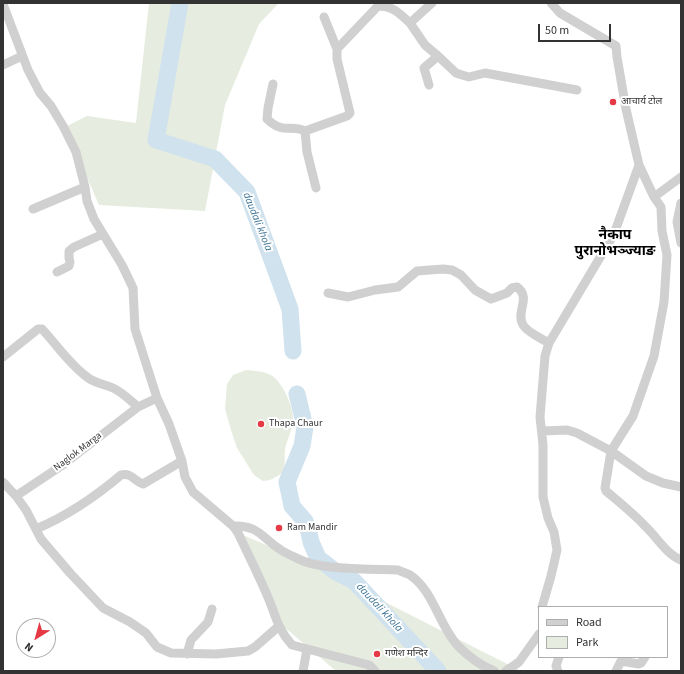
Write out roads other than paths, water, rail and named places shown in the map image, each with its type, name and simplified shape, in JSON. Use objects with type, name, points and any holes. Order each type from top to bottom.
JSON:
[{"type":"street","points":[[410,22],[432,3]]},
{"type":"street","points":[[551,3],[560,14],[616,46],[626,109],[639,164],[654,197],[661,207],[662,231],[668,255],[664,302],[654,356],[633,416],[611,451],[605,489],[647,527],[664,548],[681,560]]},
{"type":"street","points":[[3,4],[22,56],[34,83],[64,126],[76,152],[87,201],[94,219],[122,265],[133,288],[135,329],[157,398],[182,461],[185,477],[193,492],[233,526],[238,533],[268,597],[279,626],[284,636],[292,645],[369,665],[375,671]]},
{"type":"street","points":[[337,49],[378,6],[387,6],[410,22],[425,45],[456,73],[462,76],[468,77],[485,73],[578,90]]},
{"type":"street","points":[[273,84],[267,119],[273,125],[281,129],[301,129],[305,131],[347,116],[350,112],[337,49],[324,17]]},
{"type":"street","points":[[3,65],[22,56]]},
{"type":"street","points":[[429,84],[424,68],[438,56]]},
{"type":"street","points":[[305,131],[316,188]]},
{"type":"street","points":[[542,606],[557,550],[554,532],[548,518],[543,497],[542,431],[540,417],[545,356],[549,343],[614,234],[639,164]]},
{"type":"street","points":[[654,197],[681,177]]},
{"type":"street","points":[[33,209],[85,187]]},
{"type":"street","points":[[681,203],[677,222],[681,243]]},
{"type":"street","points":[[57,272],[69,266],[69,251],[74,247],[103,234]]},
{"type":"street","points":[[328,293],[348,297],[375,290],[398,287],[417,271],[432,269],[452,270],[461,275],[475,290],[491,299],[507,293],[512,288],[517,287],[521,290],[524,300],[520,319],[524,325],[549,343]]},
{"type":"street","points":[[3,357],[38,329],[42,329],[64,353],[71,364],[88,378],[113,388],[138,407]]},
{"type":"street","name":"Naglok Marga","points":[[16,496],[64,464],[138,407],[157,398]]},
{"type":"street","points":[[542,431],[567,430],[577,433],[611,451],[646,476],[681,488]]},
{"type":"street","points":[[36,529],[54,522],[102,491],[121,475],[130,475],[139,483],[143,484],[182,461]]},
{"type":"street","points":[[3,482],[26,510],[41,539],[103,608],[130,622],[146,633],[156,647],[171,653],[187,654],[216,654],[248,651],[255,647],[279,626]]},
{"type":"street","points":[[233,526],[247,526],[264,535],[278,549],[286,554],[304,561],[327,566],[398,570],[409,575],[418,582],[427,595],[448,632],[458,646],[487,668],[494,671]]},
{"type":"street","points":[[187,654],[191,640],[208,622],[212,609]]},
{"type":"street","points":[[506,671],[519,662],[538,635]]},
{"type":"street","points":[[303,671],[306,649]]},
{"type":"street","points":[[558,671],[556,666],[559,658]]},
{"type":"street","points":[[616,671],[621,661],[639,664],[642,663],[644,658]]},
{"type":"waterway","name":"daudali khola","points":[[180,3],[156,140],[215,159],[247,192],[290,309],[293,351]]},
{"type":"waterway","name":"daudali khola","points":[[297,394],[305,427],[302,446],[287,482],[292,506],[305,521],[311,542],[318,558],[336,572],[354,581],[438,671]]},
{"type":"place","name":"आचार्य टोल","points":[[613,102]]},
{"type":"place","name":"Thapa Chaur","points":[[261,424]]},
{"type":"place","name":"Ram Mandir","points":[[279,528]]},
{"type":"place","name":"गणेश मन्दिर","points":[[377,654]]},
{"type":"district","name":"नैकाप पुरानोभञ्ज्याङ","points":[[615,244]]}]
